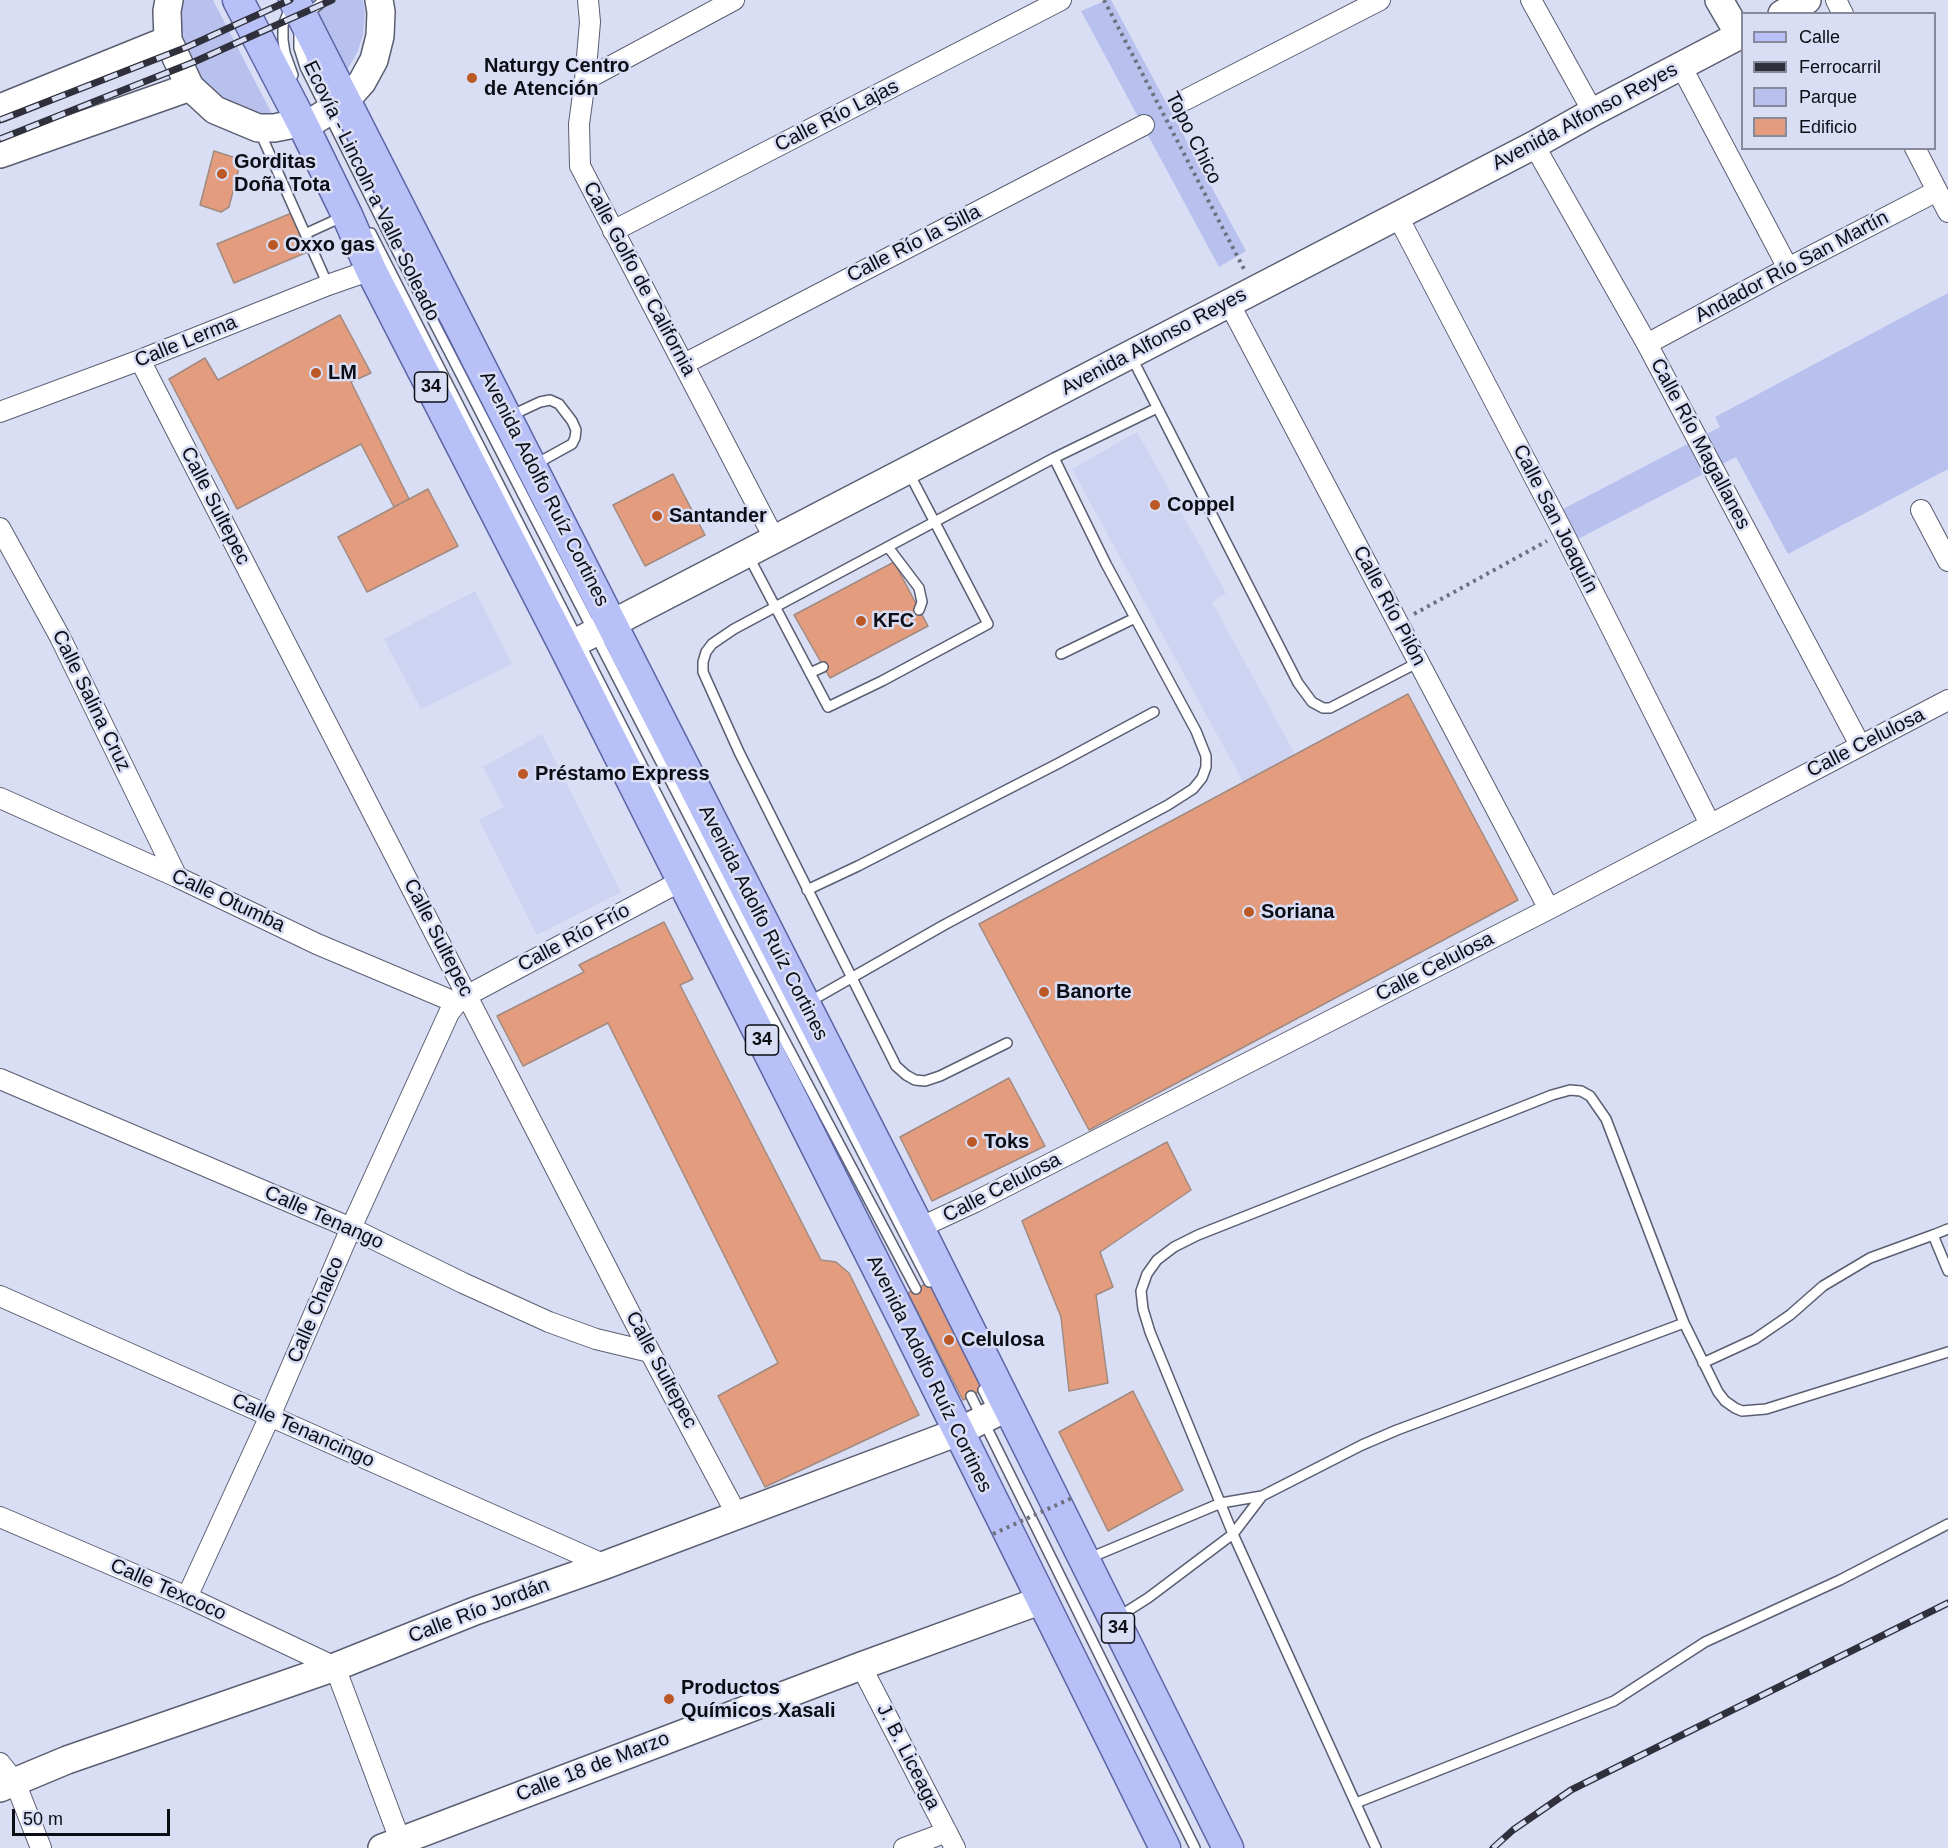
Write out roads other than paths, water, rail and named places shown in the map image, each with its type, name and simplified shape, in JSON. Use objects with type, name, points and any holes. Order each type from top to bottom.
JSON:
[{"type":"main road","name":"Avenida Adolfo Ruíz Cortines","points":[[238,0],[320,116],[507,417],[532,466],[588,636],[681,881],[904,1321],[988,1414],[1084,1560],[1228,1848]]},
{"type":"main road","name":"Avenida Adolfo Ruíz Cortines","points":[[303,4],[320,116],[371,270],[804,1005],[919,1228],[988,1414],[1042,1600],[1165,1848]]},
{"type":"street","points":[[169,0],[168,40],[190,87],[215,110],[258,128],[274,128],[320,116],[362,82],[374,60],[380,36],[379,0]]},
{"type":"street","name":"Calle Golfo de California","points":[[588,0],[590,22],[579,124],[580,166],[776,540]]},
{"type":"street","points":[[585,80],[734,0]]},
{"type":"street","name":"Calle Río Lajas","points":[[613,231],[1061,0]]},
{"type":"street","points":[[1185,100],[1380,0]]},
{"type":"street","points":[[1531,0],[1593,112]]},
{"type":"street","points":[[1719,0],[1741,35]]},
{"type":"street","name":"Avenida Alfonso Reyes","points":[[588,636],[1534,145],[1741,35]]},
{"type":"street","points":[[0,108],[168,40]]},
{"type":"street","points":[[1681,66],[1788,268]]},
{"type":"street","points":[[0,154],[190,87]]},
{"type":"street","name":"Calle Río la Silla","points":[[684,364],[1144,125]]},
{"type":"street","name":"Calle Río Magallanes","points":[[1534,145],[1647,344],[1860,745]]},
{"type":"street","points":[[1916,150],[1948,212]]},
{"type":"street","name":"Andador Río San Martín","points":[[1647,344],[1937,191]]},
{"type":"street","name":"Calle San Joaquín","points":[[1397,215],[1563,532],[1710,824]]},
{"type":"street","name":"Calle Lerma","points":[[0,412],[371,270]]},
{"type":"street","name":"Calle Río Pilón","points":[[1229,303],[1550,909]]},
{"type":"street","name":"Calle Sultepec","points":[[140,360],[462,999],[737,1515]]},
{"type":"street","points":[[1921,510],[1948,561]]},
{"type":"street","name":"Calle Salina Cruz","points":[[0,528],[60,637],[177,877]]},
{"type":"street","name":"Calle Celulosa","points":[[919,1228],[985,1197],[1550,909],[1948,700]]},
{"type":"street","name":"Calle Otumba","points":[[0,798],[177,877],[317,944],[462,999]]},
{"type":"street","name":"Calle Río Frío","points":[[462,999],[681,881]]},
{"type":"street","name":"Calle Chalco","points":[[187,1597],[270,1416],[431,1049],[449,1013],[462,999]]},
{"type":"street","name":"Calle Tenango","points":[[0,1078],[351,1228],[549,1322],[596,1340],[650,1352]]},
{"type":"street","name":"Calle Tenancingo","points":[[0,1296],[605,1565]]},
{"type":"street","name":"Calle Río Jordán","points":[[5,1777],[67,1760],[334,1667],[475,1611],[737,1515],[988,1414]]},
{"type":"street","name":"Calle Texcoco","points":[[0,1517],[187,1597],[334,1667]]},
{"type":"street","name":"Calle 18 de Marzo","points":[[395,1846],[861,1666],[1042,1600]]},
{"type":"street","name":"J. B. Liceaga","points":[[861,1666],[951,1840]]},
{"type":"street","points":[[334,1667],[395,1846]]},
{"type":"street","points":[[5,1777],[41,1848]]},
{"type":"street","points":[[904,1848],[951,1840]]},
{"type":"lane","name":"Ecovía - Lincoln a Valle Soleado","points":[[298,85],[287,61],[283,40],[285,19],[303,4]]},
{"type":"lane","points":[[320,116],[398,254],[588,636],[929,1282]]},
{"type":"lane","points":[[258,128],[307,233],[328,285]]},
{"type":"lane","points":[[307,233],[356,219]]},
{"type":"lane","name":"Ecovía - Lincoln a Valle Soleado","points":[[356,219],[588,636],[721,920],[916,1289]]},
{"type":"lane","points":[[1130,354],[1298,683],[1312,702],[1323,708],[1330,708],[1419,662]]},
{"type":"lane","points":[[507,417],[540,402],[550,400],[559,404],[572,421],[576,430],[572,444],[532,466]]},
{"type":"lane","points":[[1007,1043],[925,1081],[915,1080],[896,1066],[807,890],[703,672],[702,662],[712,644],[734,629],[1054,458],[1157,408]]},
{"type":"lane","points":[[804,1005],[944,925],[1168,805],[1192,789],[1202,778],[1206,768],[1203,746],[1054,458]]},
{"type":"lane","points":[[748,554],[828,707],[882,681],[988,624],[908,471]]},
{"type":"lane","points":[[888,547],[919,588],[922,602],[919,610]]},
{"type":"lane","points":[[1061,654],[1135,618]]},
{"type":"lane","points":[[810,673],[823,667]]},
{"type":"lane","points":[[807,890],[1059,764],[1154,712]]},
{"type":"lane","points":[[1376,1848],[1233,1534],[1143,1309],[1141,1291],[1147,1274],[1157,1260],[1174,1247],[1198,1235],[1552,1095],[1570,1090],[1581,1091],[1590,1096],[1600,1107],[1606,1119],[1684,1323],[1718,1392],[1725,1401],[1735,1408],[1752,1411],[1766,1409],[1948,1352]]},
{"type":"lane","points":[[1703,1363],[1755,1339],[1790,1315],[1823,1286],[1870,1258],[1948,1229]]},
{"type":"lane","points":[[1934,1235],[1947,1266]]},
{"type":"lane","points":[[1084,1560],[1221,1503],[1262,1497],[1362,1445],[1397,1430],[1684,1323]]},
{"type":"lane","points":[[971,1396],[988,1414],[1195,1848]]},
{"type":"lane","points":[[1114,1620],[1148,1598],[1233,1534],[1262,1497]]},
{"type":"lane","points":[[1356,1803],[1614,1701],[1705,1642],[1840,1580],[1948,1524]]},
{"type":"railway","points":[[0,120],[187,47],[290,0]]},
{"type":"railway","points":[[0,139],[194,62],[332,0]]},
{"type":"railway","points":[[1493,1848],[1513,1830],[1571,1790],[1948,1603]]},
{"type":"place","name":"Naturgy Centro de Atención","points":[[472,78]]},
{"type":"place","name":"Gorditas Doña Tota","points":[[222,174]]},
{"type":"place","name":"Oxxo gas","points":[[273,245]]},
{"type":"place","name":"LM","points":[[316,373]]},
{"type":"place","name":"Coppel","points":[[1155,505]]},
{"type":"place","name":"Santander","points":[[657,516]]},
{"type":"place","name":"KFC","points":[[861,621]]},
{"type":"place","name":"Préstamo Express","points":[[523,774]]},
{"type":"place","name":"Soriana","points":[[1249,912]]},
{"type":"place","name":"Banorte","points":[[1044,992]]},
{"type":"place","name":"Toks","points":[[972,1142]]},
{"type":"place","name":"Celulosa","points":[[949,1340]]},
{"type":"place","name":"Productos Químicos Xasali","points":[[669,1699]]}]
